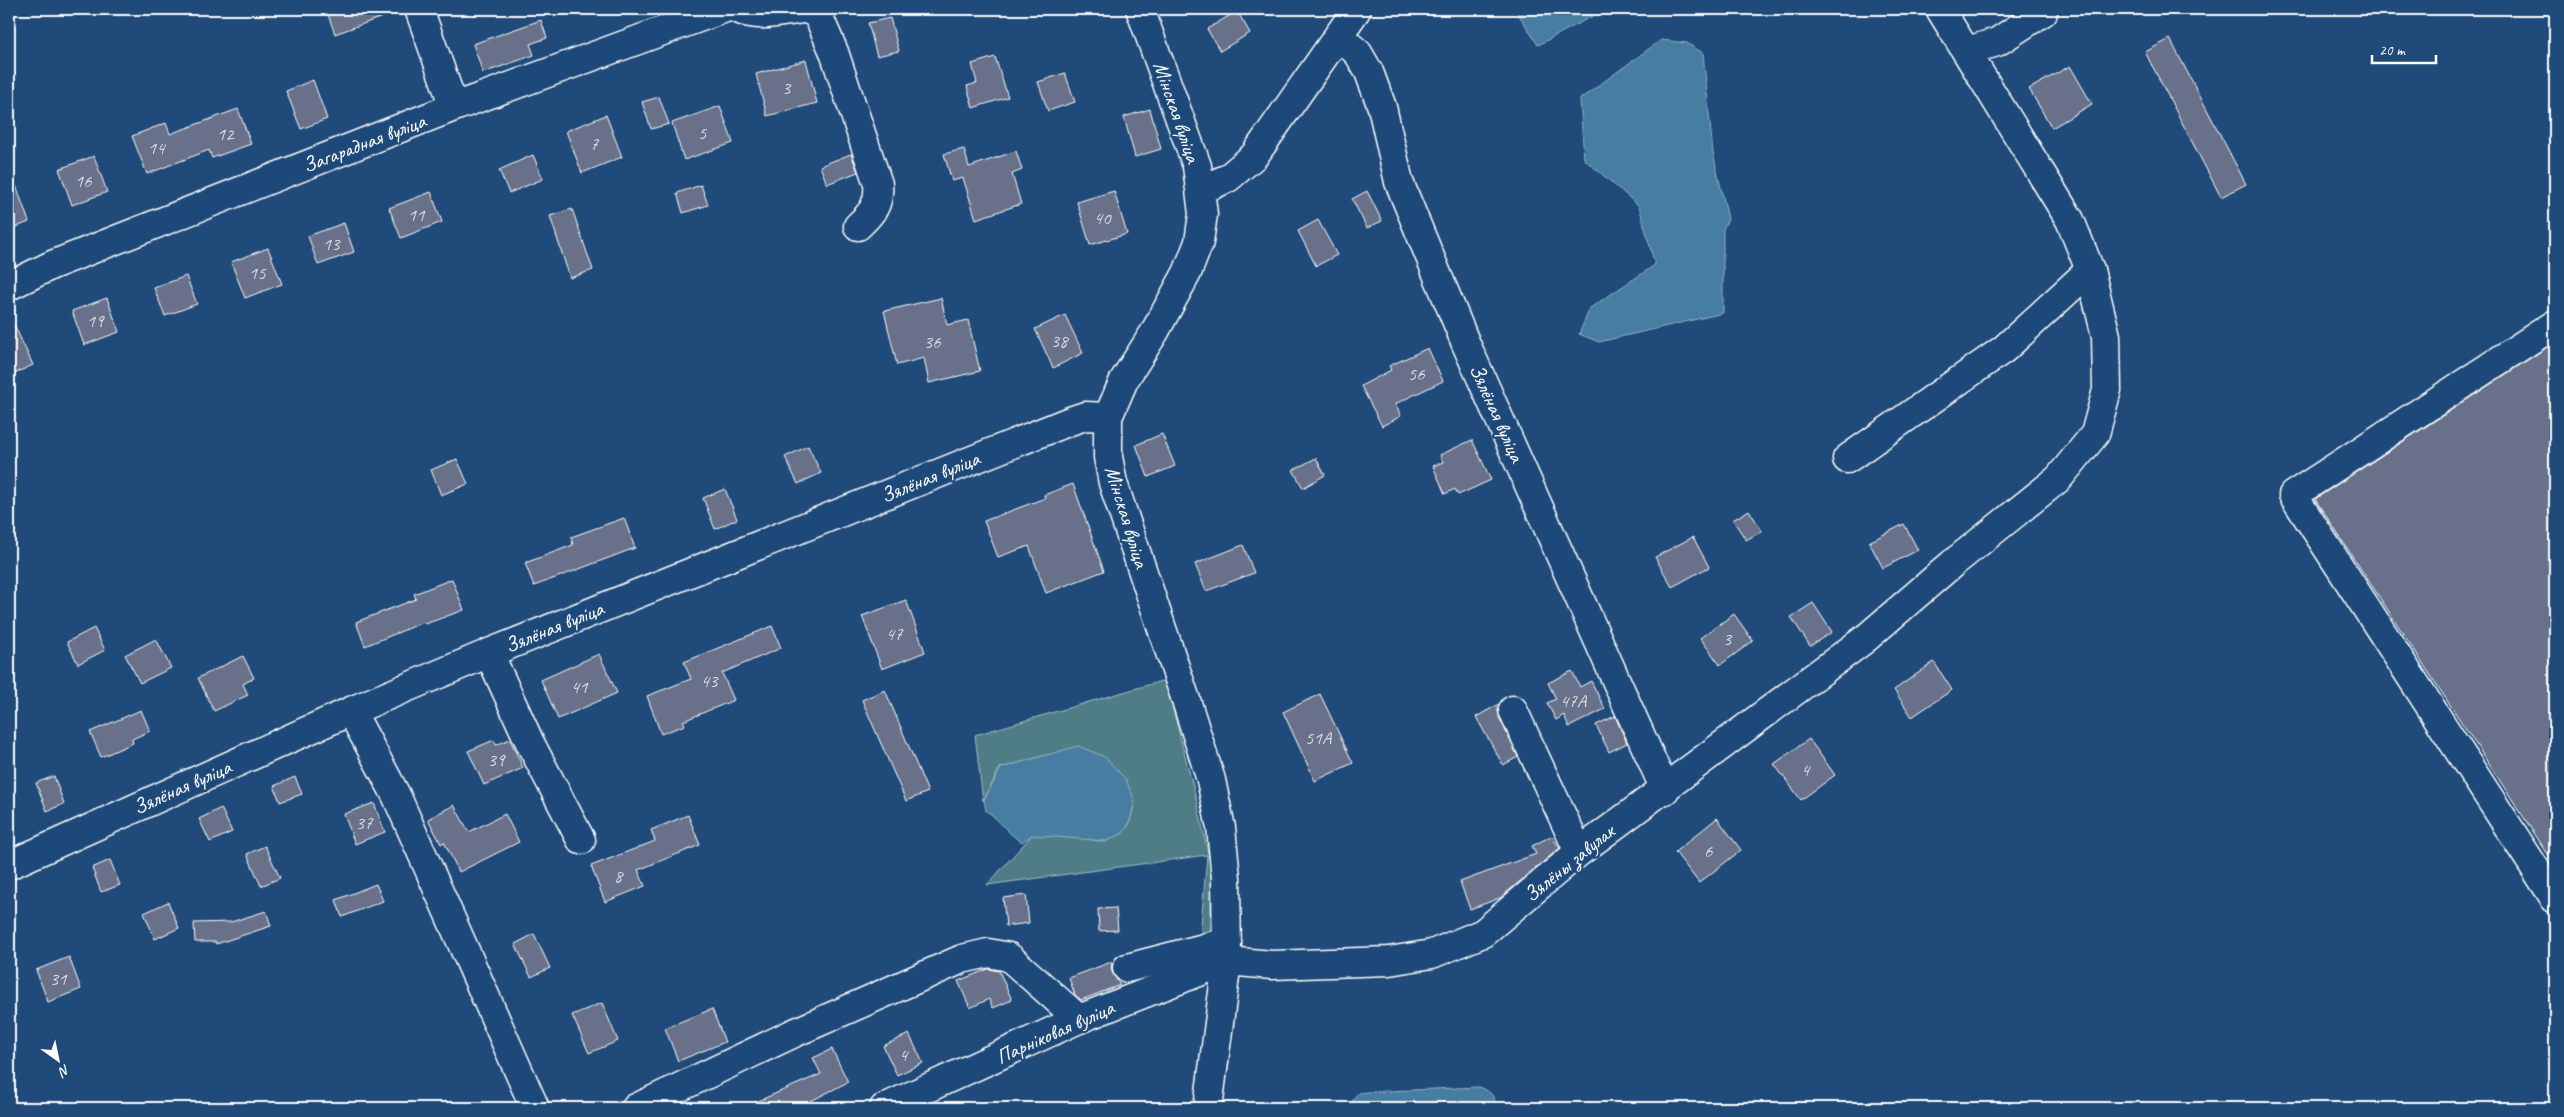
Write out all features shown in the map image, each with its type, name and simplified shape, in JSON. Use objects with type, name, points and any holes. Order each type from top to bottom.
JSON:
[{"type":"street","points":[[419,9],[454,107]]},
{"type":"street","name":"Загарадная вуліца","points":[[9,286],[52,265],[454,107],[722,9]]},
{"type":"street","points":[[737,9],[750,15],[768,15],[805,9],[818,15],[834,52],[878,184],[879,196],[874,211],[858,226]]},
{"type":"street","name":"Мінская вуліца","points":[[1140,9],[1197,166],[1203,214],[1199,242],[1187,273],[1154,333],[1124,380],[1108,416],[1108,457],[1113,483],[1211,780],[1221,828],[1226,878],[1227,943],[1208,1108]]},
{"type":"street","points":[[1201,190],[1228,178],[1254,156],[1357,9]]},
{"type":"street","name":"Зялёны завулак","points":[[1227,943],[1272,965],[1389,961],[1432,954],[1483,933],[1578,852],[1665,790],[1865,639],[1952,564],[2058,479],[2096,434],[2107,390],[2106,336],[2090,270],[2070,220],[1940,9]]},
{"type":"street","points":[[1967,51],[1998,42],[2043,12]]},
{"type":"street","name":"Зялёная вуліца","points":[[1338,36],[1358,53],[1369,72],[1382,107],[1399,182],[1466,344],[1665,790]]},
{"type":"street","points":[[1847,459],[2004,350],[2090,270]]},
{"type":"street","points":[[2555,324],[2293,495],[2555,899]]},
{"type":"street","name":"Зялёная вуліца","points":[[9,865],[351,711],[489,653],[1070,421],[1085,416],[1108,416]]},
{"type":"street","points":[[489,653],[530,743],[581,840]]},
{"type":"street","points":[[1513,710],[1578,852]]},
{"type":"street","points":[[351,711],[396,796],[535,1108]]},
{"type":"street","points":[[1127,968],[1227,943]]},
{"type":"street","name":"Парніковая вуліца","points":[[884,1108],[1079,1019],[1227,943]]},
{"type":"street","points":[[636,1108],[794,1033],[954,963],[988,953],[1009,957],[1079,1019]]},
{"type":"green space","points":[[1165,680],[1197,801],[1212,872],[1210,953],[1199,949],[1207,855],[987,885],[1033,834],[1075,837],[1105,842],[1122,833],[1129,825],[1135,802],[1077,747],[1000,768],[983,801],[975,735]]},
{"type":"water","points":[[1515,9],[1606,9],[1538,45]]},
{"type":"water","points":[[1661,40],[1687,43],[1703,53],[1713,153],[1728,219],[1723,229],[1723,313],[1599,342],[1579,334],[1590,308],[1655,265],[1639,206],[1584,159],[1580,99]]},
{"type":"water","points":[[1078,746],[1105,757],[1126,780],[1135,801],[1129,824],[1123,833],[1106,841],[1032,835],[1022,842],[986,811],[984,800],[1001,768]]},
{"type":"water","points":[[1478,1087],[1491,1094],[1496,1108],[1353,1108],[1353,1099],[1358,1093]]},
{"type":"building","points":[[326,9],[398,9],[399,11],[335,34]]},
{"type":"building","points":[[1237,11],[1250,33],[1220,51],[1207,29]]},
{"type":"building","points":[[890,18],[899,51],[877,56],[868,23]]},
{"type":"building","points":[[541,20],[547,38],[530,44],[534,55],[483,73],[473,44]]},
{"type":"building","points":[[2170,39],[2246,184],[2221,197],[2145,52]]},
{"type":"building","points":[[995,57],[1008,97],[973,108],[967,86],[977,83],[972,64]]},
{"type":"building","points":[[806,60],[817,103],[767,116],[756,74]]},
{"type":"building","points":[[2070,66],[2092,104],[2052,128],[2029,89]]},
{"type":"building","points":[[1065,73],[1075,102],[1048,111],[1038,82]]},
{"type":"building","points":[[313,80],[327,119],[301,129],[286,91]]},
{"type":"building","points":[[659,97],[669,124],[651,129],[642,102]]},
{"type":"building","points":[[720,106],[733,143],[684,160],[672,123]]},
{"type":"building","points":[[238,109],[251,144],[212,158],[209,150],[147,174],[132,136],[166,123],[170,134]]},
{"type":"building","points":[[1150,109],[1161,149],[1135,157],[1124,117]]},
{"type":"building","points":[[606,115],[622,157],[582,173],[566,131]]},
{"type":"building","points":[[964,149],[969,167],[1016,151],[1022,170],[1012,174],[1021,204],[976,219],[963,178],[952,181],[944,154]]},
{"type":"building","points":[[851,154],[858,172],[827,184],[820,166]]},
{"type":"building","points":[[533,155],[543,179],[509,193],[499,170]]},
{"type":"building","points":[[94,156],[107,192],[72,205],[59,169]]},
{"type":"building","points":[[11,171],[29,222],[9,230],[9,172]]},
{"type":"building","points":[[701,185],[708,205],[683,213],[677,193]]},
{"type":"building","points":[[1114,191],[1127,234],[1090,245],[1077,202]]},
{"type":"building","points":[[1367,191],[1382,221],[1367,228],[1352,199]]},
{"type":"building","points":[[431,192],[442,222],[401,238],[389,208]]},
{"type":"building","points":[[572,209],[593,270],[570,278],[550,216]]},
{"type":"building","points":[[1318,220],[1337,255],[1316,266],[1298,231]]},
{"type":"building","points":[[344,223],[354,252],[318,265],[308,236]]},
{"type":"building","points":[[268,248],[282,284],[245,298],[231,262]]},
{"type":"building","points":[[186,276],[197,304],[165,316],[154,288]]},
{"type":"building","points":[[107,298],[119,332],[84,345],[72,311]]},
{"type":"building","points":[[941,298],[947,325],[968,320],[980,371],[929,383],[924,358],[897,365],[884,311]]},
{"type":"building","points":[[9,314],[33,365],[9,376]]},
{"type":"building","points":[[1065,315],[1083,353],[1053,368],[1035,329]]},
{"type":"building","points":[[2555,342],[2555,865],[2315,499]]},
{"type":"building","points":[[1428,348],[1443,381],[1395,404],[1401,416],[1382,426],[1361,386],[1391,370],[1389,366]]},
{"type":"building","points":[[1162,434],[1175,466],[1148,477],[1136,445]]},
{"type":"building","points":[[1472,440],[1491,480],[1458,495],[1455,489],[1445,494],[1433,466],[1443,462],[1440,455]]},
{"type":"building","points":[[808,446],[821,473],[798,484],[785,457]]},
{"type":"building","points":[[1316,458],[1325,475],[1303,488],[1293,470]]},
{"type":"building","points":[[457,459],[468,484],[441,495],[431,470]]},
{"type":"building","points":[[1073,484],[1104,571],[1046,593],[1029,546],[998,557],[984,521],[1045,498],[1044,495]]},
{"type":"building","points":[[725,489],[737,519],[715,529],[703,498]]},
{"type":"building","points":[[1749,510],[1762,531],[1746,540],[1733,520]]},
{"type":"building","points":[[624,518],[635,548],[534,586],[525,563],[573,545],[571,537]]},
{"type":"building","points":[[1904,524],[1918,550],[1883,568],[1869,542]]},
{"type":"building","points":[[1693,537],[1709,567],[1672,587],[1655,557]]},
{"type":"building","points":[[1243,545],[1254,573],[1206,591],[1195,564]]},
{"type":"building","points":[[452,579],[464,610],[425,624],[424,622],[365,646],[356,622],[416,599],[414,594]]},
{"type":"building","points":[[906,600],[925,652],[882,669],[862,616]]},
{"type":"building","points":[[1813,603],[1832,632],[1810,646],[1791,617]]},
{"type":"building","points":[[1734,614],[1753,641],[1720,665],[1700,638]]},
{"type":"building","points":[[772,626],[781,648],[722,673],[734,700],[683,721],[685,725],[661,734],[647,696],[691,679],[684,662]]},
{"type":"building","points":[[94,628],[105,650],[78,664],[67,642]]},
{"type":"building","points":[[156,639],[171,668],[140,683],[125,655]]},
{"type":"building","points":[[599,654],[617,693],[558,719],[541,680]]},
{"type":"building","points":[[243,656],[254,678],[243,684],[248,695],[214,711],[198,678]]},
{"type":"building","points":[[1934,662],[1952,690],[1912,717],[1894,690]]},
{"type":"building","points":[[1572,671],[1580,687],[1591,681],[1605,709],[1569,727],[1564,715],[1556,720],[1547,703],[1556,699],[1548,683]]},
{"type":"building","points":[[885,690],[928,792],[906,801],[862,700]]},
{"type":"building","points":[[1320,694],[1353,763],[1315,781],[1283,712]]},
{"type":"building","points":[[1499,704],[1499,717],[1518,757],[1503,765],[1476,717]]},
{"type":"building","points":[[141,710],[150,731],[132,739],[133,743],[101,757],[90,732]]},
{"type":"building","points":[[1615,716],[1627,743],[1609,752],[1596,725]]},
{"type":"building","points":[[510,739],[523,768],[484,785],[468,751],[494,740],[496,745]]},
{"type":"building","points":[[1809,739],[1835,775],[1801,800],[1774,764]]},
{"type":"building","points":[[54,776],[64,804],[47,811],[36,783]]},
{"type":"building","points":[[295,777],[302,794],[280,802],[274,786]]},
{"type":"building","points":[[374,803],[385,832],[355,844],[344,814]]},
{"type":"building","points":[[454,805],[469,832],[505,814],[519,842],[459,872],[444,842],[441,844],[428,819]]},
{"type":"building","points":[[221,808],[232,832],[210,842],[199,819]]},
{"type":"building","points":[[688,815],[700,845],[638,870],[645,886],[605,902],[591,866],[655,841],[651,830]]},
{"type":"building","points":[[1717,818],[1741,850],[1699,883],[1675,852]]},
{"type":"building","points":[[1551,836],[1560,848],[1500,898],[1470,909],[1460,882],[1536,854],[1532,846]]},
{"type":"building","points":[[265,846],[280,878],[261,886],[247,854]]},
{"type":"building","points":[[110,860],[120,885],[101,892],[92,868]]},
{"type":"building","points":[[376,884],[383,901],[342,917],[336,900]]},
{"type":"building","points":[[1026,895],[1029,923],[1006,926],[1003,898]]},
{"type":"building","points":[[168,902],[179,928],[155,939],[144,913]]},
{"type":"building","points":[[1116,908],[1118,930],[1099,931],[1098,909]]},
{"type":"building","points":[[266,911],[271,926],[216,944],[216,942],[195,942],[194,923],[231,922]]},
{"type":"building","points":[[534,934],[550,968],[531,977],[515,944]]},
{"type":"building","points":[[69,957],[81,989],[48,1002],[36,970]]},
{"type":"building","points":[[1111,962],[1112,972],[1120,985],[1081,1000],[1075,995],[1069,978]]},
{"type":"building","points":[[988,969],[999,971],[1012,1000],[993,1008],[989,999],[970,1008],[958,981]]},
{"type":"building","points":[[602,1003],[618,1041],[589,1053],[572,1015]]},
{"type":"building","points":[[712,1009],[725,1042],[678,1061],[665,1028]]},
{"type":"building","points":[[909,1034],[923,1063],[897,1075],[883,1046]]},
{"type":"building","points":[[832,1049],[848,1082],[809,1102],[812,1108],[742,1108],[821,1074],[813,1058]]}]
